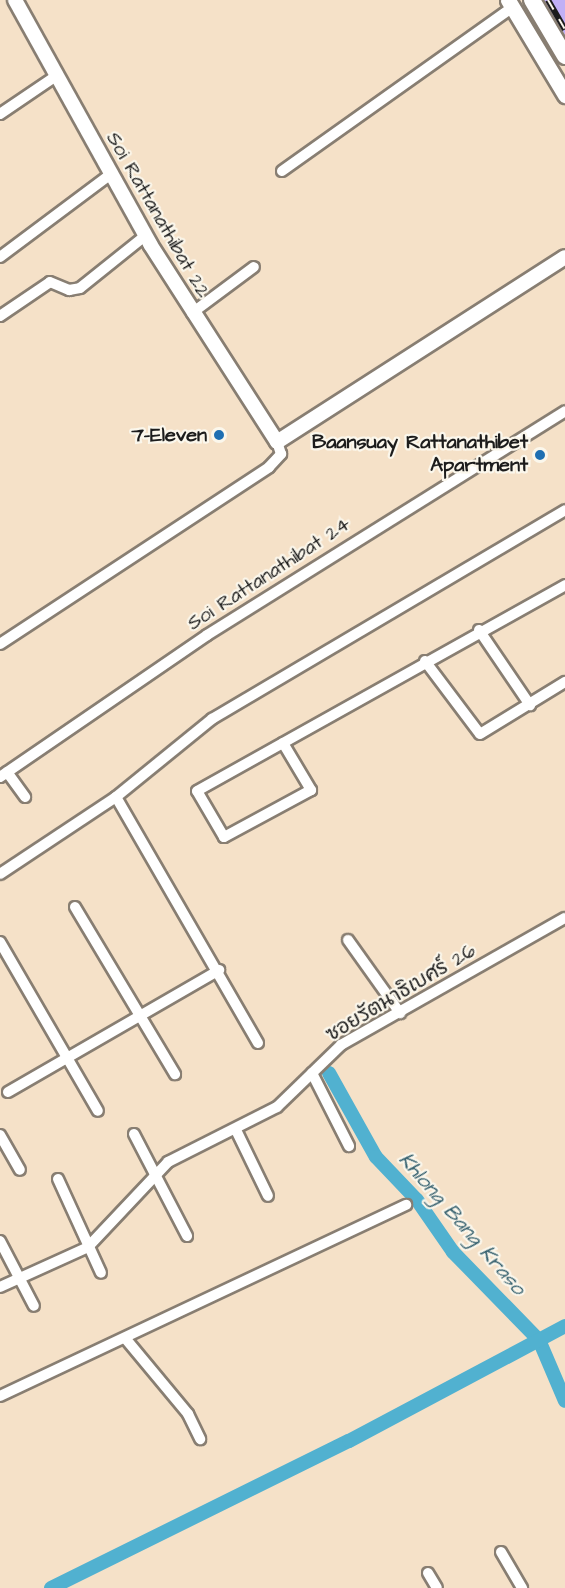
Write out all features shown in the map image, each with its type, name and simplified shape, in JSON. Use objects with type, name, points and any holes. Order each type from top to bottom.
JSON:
[{"type":"main road","points":[[532,0],[565,56]]},
{"type":"main road","points":[[511,4],[565,95]]},
{"type":"street","name":"Soi Rattanathibat 22","points":[[15,0],[145,236],[192,313],[277,442]]},
{"type":"street","points":[[282,171],[511,4]]},
{"type":"street","points":[[0,114],[56,76]]},
{"type":"street","points":[[0,257],[111,174]]},
{"type":"street","points":[[0,316],[50,282],[69,290],[80,288],[145,236]]},
{"type":"street","points":[[0,644],[268,467],[280,454],[277,442],[565,257]]},
{"type":"street","points":[[192,313],[254,267]]},
{"type":"street","name":"Soi Rattanathibat 24","points":[[3,775],[226,623],[565,411]]},
{"type":"street","points":[[0,873],[117,797],[212,720],[565,510]]},
{"type":"street","points":[[283,743],[311,790],[224,837],[197,791],[479,630],[565,585]]},
{"type":"street","points":[[479,630],[530,705]]},
{"type":"street","points":[[425,661],[480,734],[565,682]]},
{"type":"street","points":[[3,775],[25,797]]},
{"type":"street","points":[[117,797],[219,970],[258,1043]]},
{"type":"street","points":[[75,907],[175,1074]]},
{"type":"street","name":"ซอยรัตนาธิเบศร์ 26","points":[[0,1287],[88,1247],[155,1172],[277,1107],[341,1045],[565,918]]},
{"type":"street","points":[[348,940],[400,1013]]},
{"type":"street","points":[[0,942],[69,1057],[98,1111]]},
{"type":"street","points":[[8,1092],[141,1019],[219,970]]},
{"type":"street","points":[[312,1073],[349,1146]]},
{"type":"street","points":[[236,1130],[268,1196]]},
{"type":"street","points":[[134,1134],[187,1236]]},
{"type":"street","points":[[0,1135],[20,1170]]},
{"type":"street","points":[[58,1179],[101,1274]]},
{"type":"street","points":[[0,1396],[406,1205]]},
{"type":"street","points":[[0,1240],[18,1279],[34,1306]]},
{"type":"street","points":[[125,1338],[188,1414],[200,1439]]},
{"type":"street","points":[[501,1552],[522,1588]]},
{"type":"street","points":[[428,1573],[437,1588]]},
{"type":"building","points":[[544,0],[565,0],[565,35]]},
{"type":"waterway","name":"Khlong Bang Kraso","points":[[329,1073],[376,1157],[417,1200],[453,1252],[539,1340],[565,1401]]},
{"type":"waterway","points":[[51,1588],[349,1441],[565,1326]]},
{"type":"railway","points":[[548,0],[565,30]]},
{"type":"place","name":"7-Eleven","points":[[219,435]]},
{"type":"place","name":"Baansuay Rattanathibet Apartment","points":[[540,455]]}]
